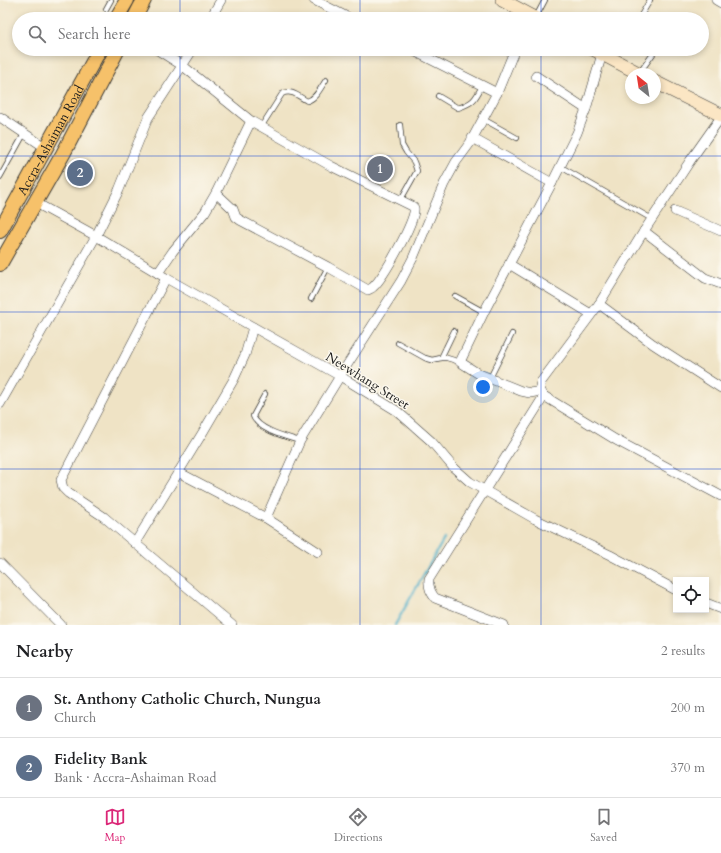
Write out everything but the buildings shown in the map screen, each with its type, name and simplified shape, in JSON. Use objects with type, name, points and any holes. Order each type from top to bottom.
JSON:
[{"type":"main road","points":[[120,12],[127,0]]},
{"type":"main road","points":[[138,12],[144,0]]},
{"type":"main road","name":"Accra-Ashaiman Road","points":[[0,231],[96,56]]},
{"type":"main road","name":"Accra-Ashaiman Road","points":[[0,264],[63,154],[114,56]]},
{"type":"street","points":[[214,12],[221,0]]},
{"type":"street","points":[[314,0],[337,12]]},
{"type":"street","points":[[502,0],[523,12]]},
{"type":"street","points":[[716,0],[721,3]]},
{"type":"street","points":[[167,56],[183,66],[251,121],[331,166],[414,208],[415,212],[409,228],[385,272],[372,288],[368,290],[240,220],[236,217],[233,209],[216,193]]},
{"type":"street","points":[[0,404],[96,236],[119,190],[148,118],[189,56]]},
{"type":"street","points":[[424,56],[497,93]]},
{"type":"street","points":[[266,518],[300,441],[401,281],[413,258],[444,184],[497,93],[512,56]]},
{"type":"street","points":[[597,56],[586,109],[577,133],[552,184],[484,312],[460,362],[479,374],[522,391],[542,394],[616,440],[721,496]]},
{"type":"street","points":[[605,56],[628,68]]},
{"type":"street","points":[[536,76],[586,109]]},
{"type":"street","points":[[504,625],[435,598],[430,592],[428,585],[429,579],[542,394],[540,386],[541,382],[599,304],[644,231],[721,116],[661,85]]},
{"type":"street","points":[[0,117],[46,148]]},
{"type":"street","points":[[232,625],[104,517],[68,493],[63,488],[60,480],[173,251],[205,212],[216,193],[251,121]]},
{"type":"street","points":[[472,138],[552,184]]},
{"type":"street","name":"Neewhang Street","points":[[36,203],[340,376],[397,411],[431,441],[453,467],[470,482],[541,522],[610,555],[673,588]]},
{"type":"street","points":[[675,211],[721,232]]},
{"type":"street","points":[[644,231],[705,278],[721,284]]},
{"type":"street","points":[[509,264],[591,314]]},
{"type":"street","points":[[599,304],[653,344],[721,388]]},
{"type":"street","points":[[135,543],[234,379],[245,355],[253,327]]},
{"type":"street","points":[[178,472],[266,518],[318,552]]},
{"type":"street","points":[[0,563],[60,625]]},
{"type":"street","points":[[709,604],[721,609]]},
{"type":"lane","points":[[106,9],[111,0]]},
{"type":"lane","points":[[537,12],[545,0]]},
{"type":"lane","points":[[643,12],[650,0]]},
{"type":"lane","points":[[644,68],[652,56]]},
{"type":"lane","points":[[261,127],[282,94],[291,91],[307,101],[314,97],[326,80]]},
{"type":"lane","points":[[438,96],[458,108],[469,105],[475,100],[482,86]]},
{"type":"lane","points":[[483,119],[517,138]]},
{"type":"lane","points":[[400,125],[402,145],[414,162],[417,171],[400,201]]},
{"type":"lane","points":[[0,177],[24,134]]},
{"type":"lane","points":[[561,166],[652,219]]},
{"type":"lane","points":[[311,299],[328,267]]},
{"type":"lane","points":[[455,296],[484,312]]},
{"type":"lane","points":[[441,358],[454,331]]},
{"type":"lane","points":[[490,378],[512,334]]},
{"type":"lane","points":[[398,343],[425,358],[432,360],[441,358],[460,362]]},
{"type":"lane","points":[[265,394],[253,416],[254,420],[258,424],[277,434],[300,441]]},
{"type":"waterway","points":[[395,625],[444,539]]},
{"type":"place","name":"St. Anthony Catholic Church, Nungua","points":[[380,169]]},
{"type":"place","name":"Fidelity Bank","points":[[80,173]]}]
